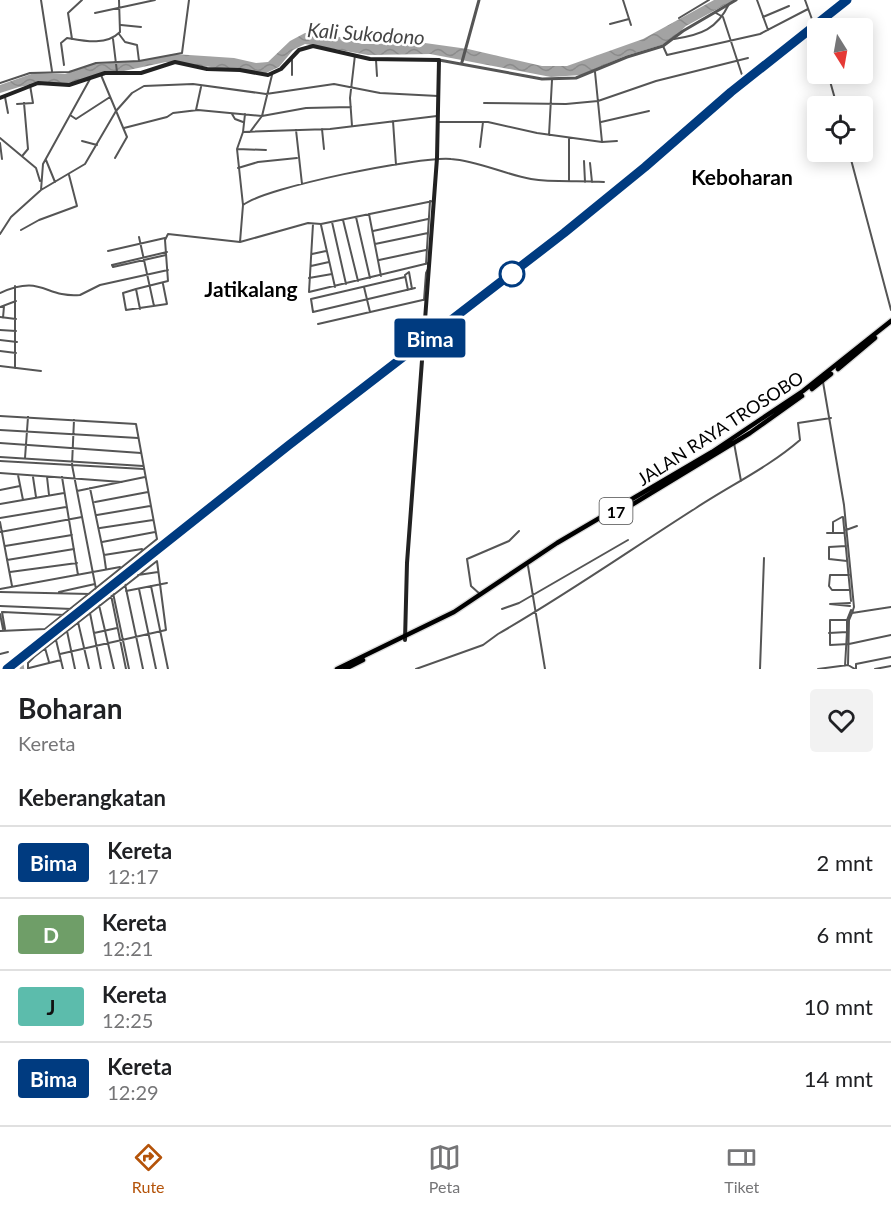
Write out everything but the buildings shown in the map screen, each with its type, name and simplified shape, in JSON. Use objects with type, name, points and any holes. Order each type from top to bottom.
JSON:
[{"type":"highway","name":"JALAN RAYA TROSOBO","points":[[345,669],[480,593],[734,443],[823,378],[891,322]]},
{"type":"highway","name":"JALAN RAYA TROSOBO","points":[[337,669],[404,635],[455,614],[529,564],[728,442],[823,378]]},
{"type":"main road","points":[[3,98],[43,83],[69,85],[117,72],[141,73],[175,62],[207,69],[235,69],[272,75],[305,48],[316,46],[376,60],[439,60],[437,158],[425,299],[404,635]]},
{"type":"street","points":[[41,0],[52,73]]},
{"type":"street","points":[[72,39],[68,13],[82,0]]},
{"type":"street","points":[[64,65],[62,42],[67,38],[85,43],[113,39],[118,34],[121,25],[119,0]]},
{"type":"street","points":[[95,12],[155,0]]},
{"type":"street","points":[[0,83],[30,73],[69,72],[96,63],[139,61],[182,53],[189,0]]},
{"type":"street","points":[[462,61],[479,0]]},
{"type":"street","points":[[623,0],[631,25]]},
{"type":"street","points":[[695,0],[698,6]]},
{"type":"street","points":[[679,18],[709,0]]},
{"type":"street","points":[[439,60],[462,61],[552,80],[572,79],[595,72],[627,57],[663,46],[736,0]]},
{"type":"street","points":[[757,0],[768,30]]},
{"type":"street","points":[[805,0],[811,18]]},
{"type":"street","points":[[674,39],[704,33],[723,17],[729,4]]},
{"type":"street","points":[[763,17],[789,6]]},
{"type":"street","points":[[663,46],[667,55],[768,30],[808,9]]},
{"type":"street","points":[[715,13],[723,17],[743,78]]},
{"type":"street","points":[[610,24],[629,19]]},
{"type":"street","points":[[121,25],[141,27]]},
{"type":"street","points":[[728,89],[807,26]]},
{"type":"street","points":[[118,34],[125,42],[137,45],[139,61]]},
{"type":"street","points":[[113,39],[117,72]]},
{"type":"street","points":[[352,126],[351,87],[355,55]]},
{"type":"street","points":[[292,57],[292,75]]},
{"type":"street","points":[[484,103],[551,104],[598,101],[657,81],[748,58]]},
{"type":"street","points":[[376,60],[377,76]]},
{"type":"street","points":[[595,72],[602,142]]},
{"type":"street","points":[[101,75],[124,128],[126,140],[115,158]]},
{"type":"street","points":[[250,132],[262,116],[272,75]]},
{"type":"street","points":[[40,181],[43,164],[90,79]]},
{"type":"street","points":[[549,135],[552,80]]},
{"type":"street","points":[[0,234],[11,218],[41,190],[86,164],[116,111],[132,93],[144,86],[185,84],[266,94],[334,84],[383,94],[438,96]]},
{"type":"street","points":[[17,104],[33,102],[30,86]]},
{"type":"street","points":[[196,111],[201,87]]},
{"type":"street","points":[[70,115],[76,119],[110,97]]},
{"type":"street","points":[[3,98],[8,113]]},
{"type":"street","points":[[23,155],[28,149],[24,103]]},
{"type":"street","points":[[124,128],[167,117],[172,113],[196,111],[262,116],[310,108],[351,107]]},
{"type":"street","points":[[600,122],[649,111]]},
{"type":"street","points":[[232,114],[235,119],[243,122]]},
{"type":"street","points":[[240,242],[243,205],[237,150],[243,132],[245,114]]},
{"type":"street","points":[[243,132],[322,129],[437,116]]},
{"type":"street","points":[[393,121],[396,165]]},
{"type":"street","points":[[437,122],[483,122],[569,139],[616,141]]},
{"type":"street","points":[[480,147],[483,122]]},
{"type":"street","points":[[322,129],[324,148]]},
{"type":"street","points":[[296,130],[297,158],[302,184]]},
{"type":"street","points":[[0,138],[35,167],[41,190]]},
{"type":"street","points":[[569,139],[569,181]]},
{"type":"street","points":[[82,141],[98,146]]},
{"type":"street","points":[[0,143],[2,159]]},
{"type":"street","points":[[237,150],[266,150]]},
{"type":"street","points":[[238,168],[258,162],[297,158]]},
{"type":"street","points":[[243,205],[254,198],[302,184],[437,158],[463,161],[529,178],[602,181]]},
{"type":"street","points":[[46,159],[55,183]]},
{"type":"street","points":[[584,161],[585,182]]},
{"type":"street","points":[[852,162],[891,310]]},
{"type":"street","points":[[590,163],[592,182]]},
{"type":"street","points":[[35,167],[43,164]]},
{"type":"street","points":[[21,230],[39,220],[77,206],[69,175]]},
{"type":"street","points":[[108,251],[141,245],[165,238],[170,234],[240,242],[300,225],[343,220],[432,201],[426,250],[428,265],[309,292],[312,224]]},
{"type":"street","points":[[369,214],[381,276]]},
{"type":"street","points":[[356,217],[370,278]]},
{"type":"street","points":[[372,231],[428,219]]},
{"type":"street","points":[[343,220],[358,281]]},
{"type":"street","points":[[332,222],[346,284]]},
{"type":"street","points":[[321,224],[335,286]]},
{"type":"street","points":[[375,244],[428,233]]},
{"type":"street","points":[[138,237],[154,306]]},
{"type":"street","points":[[163,283],[167,303],[126,310],[121,293],[168,281],[165,238]]},
{"type":"street","points":[[378,260],[426,250]]},
{"type":"street","points":[[311,254],[326,251]]},
{"type":"street","points":[[144,259],[113,267],[112,265],[167,254]]},
{"type":"street","points":[[310,266],[329,262]]},
{"type":"street","points":[[0,293],[15,286],[32,284],[80,295],[100,285],[168,270]]},
{"type":"street","points":[[406,273],[411,274],[412,289],[313,312],[311,299],[405,277],[406,273]]},
{"type":"street","points":[[309,278],[332,274]]},
{"type":"street","points":[[405,277],[412,289]]},
{"type":"street","points":[[15,286],[17,342],[15,368]]},
{"type":"street","points":[[364,287],[370,312]]},
{"type":"street","points":[[136,289],[140,309]]},
{"type":"street","points":[[318,324],[425,299]]},
{"type":"street","points":[[16,302],[2,306],[2,317],[16,319]]},
{"type":"street","points":[[0,330],[16,331]]},
{"type":"street","points":[[0,340],[17,342]]},
{"type":"street","points":[[0,351],[16,353]]},
{"type":"street","points":[[0,366],[41,371]]},
{"type":"street","points":[[823,378],[831,418],[852,590],[852,612],[848,620],[847,633],[851,667]]},
{"type":"street","points":[[0,416],[136,424],[157,539],[45,630],[3,629],[0,600]]},
{"type":"street","points":[[24,458],[28,417]]},
{"type":"street","points":[[416,669],[486,644],[596,575],[698,506],[741,481],[799,441],[798,423],[831,418]]},
{"type":"street","points":[[74,420],[72,463],[96,589]]},
{"type":"street","points":[[0,430],[138,438]]},
{"type":"street","points":[[0,443],[141,453]]},
{"type":"street","points":[[734,443],[741,481]]},
{"type":"street","points":[[0,459],[24,458],[72,463]]},
{"type":"street","points":[[0,459],[144,467]]},
{"type":"street","points":[[0,473],[122,482]]},
{"type":"street","points":[[18,474],[23,501]]},
{"type":"street","points":[[32,475],[36,497]]},
{"type":"street","points":[[47,476],[49,495]]},
{"type":"street","points":[[62,477],[78,575]]},
{"type":"street","points":[[77,491],[145,477]]},
{"type":"street","points":[[0,490],[20,486]]},
{"type":"street","points":[[90,488],[106,569]]},
{"type":"street","points":[[93,502],[148,492]]},
{"type":"street","points":[[0,504],[64,493]]},
{"type":"street","points":[[96,515],[150,506]]},
{"type":"street","points":[[13,592],[0,520],[66,507]]},
{"type":"street","points":[[1,532],[82,517]]},
{"type":"street","points":[[833,532],[833,522],[844,517]]},
{"type":"street","points":[[99,528],[153,520]]},
{"type":"street","points":[[827,532],[846,532],[857,526]]},
{"type":"street","points":[[480,593],[471,586],[466,559],[511,539],[519,531]]},
{"type":"street","points":[[102,542],[155,532]]},
{"type":"street","points":[[846,532],[852,590]]},
{"type":"street","points":[[5,546],[72,535]]},
{"type":"street","points":[[502,609],[533,595],[628,540]]},
{"type":"street","points":[[846,546],[829,547],[829,559],[849,561]]},
{"type":"street","points":[[7,560],[74,549]]},
{"type":"street","points":[[104,555],[144,549]]},
{"type":"street","points":[[760,669],[764,558]]},
{"type":"street","points":[[60,654],[160,632],[166,628],[156,560],[28,662],[28,669],[61,660]]},
{"type":"street","points":[[9,572],[77,563]]},
{"type":"street","points":[[529,564],[545,669]]},
{"type":"street","points":[[0,591],[122,567]]},
{"type":"street","points":[[135,576],[158,572]]},
{"type":"street","points":[[849,575],[830,575],[829,586],[831,590],[852,590]]},
{"type":"street","points":[[125,583],[143,669]]},
{"type":"street","points":[[126,591],[167,583]]},
{"type":"street","points":[[57,592],[95,584]]},
{"type":"street","points":[[151,586],[168,669]]},
{"type":"street","points":[[139,589],[156,669]]},
{"type":"street","points":[[0,591],[90,594]]},
{"type":"street","points":[[112,594],[128,669]]},
{"type":"street","points":[[851,603],[830,604],[851,603]]},
{"type":"street","points":[[851,603],[852,612]]},
{"type":"street","points":[[99,605],[114,669]]},
{"type":"street","points":[[1,606],[72,609]]},
{"type":"street","points":[[852,612],[891,608]]},
{"type":"street","points":[[156,611],[164,610]]},
{"type":"street","points":[[89,612],[101,669]]},
{"type":"street","points":[[1,613],[64,615]]},
{"type":"street","points":[[848,620],[830,620],[830,645],[891,635]]},
{"type":"street","points":[[847,644],[848,620]]},
{"type":"street","points":[[78,622],[88,669]]},
{"type":"street","points":[[94,633],[118,626]]},
{"type":"street","points":[[67,630],[75,669]]},
{"type":"street","points":[[829,633],[847,633]]},
{"type":"street","points":[[56,639],[63,669]]},
{"type":"street","points":[[45,648],[49,662]]},
{"type":"street","points":[[0,654],[8,652]]},
{"type":"street","points":[[34,657],[36,665]]},
{"type":"street","points":[[819,669],[851,667],[891,657]]},
{"type":"street","points":[[875,669],[891,666]]},
{"type":"water","points":[[714,0],[734,0],[686,26],[668,43],[625,56],[581,75],[551,77],[430,54],[368,55],[305,44],[293,50],[279,67],[266,73],[166,62],[68,83],[41,83],[0,93],[0,85],[34,73],[65,74],[94,64],[141,61],[174,54],[234,58],[256,63],[268,62],[290,41],[305,33],[323,32],[362,44],[425,43],[468,49],[542,66],[567,66],[643,39]]},
{"type":"waterway","points":[[22,669],[21,662],[160,551]]},
{"type":"railway","points":[[7,669],[289,445],[564,233],[645,167],[731,92],[847,0]]},
{"type":"train","name":"Bima","points":[[7,669],[289,445],[410,354],[564,233],[645,167],[731,92],[847,0]]},
{"type":"district","name":"Keboharan","points":[[742,176]]},
{"type":"district","name":"Jatikalang","points":[[251,288]]},
{"type":"water label","name":"Kali Sukodono","points":[[366,33]]}]
